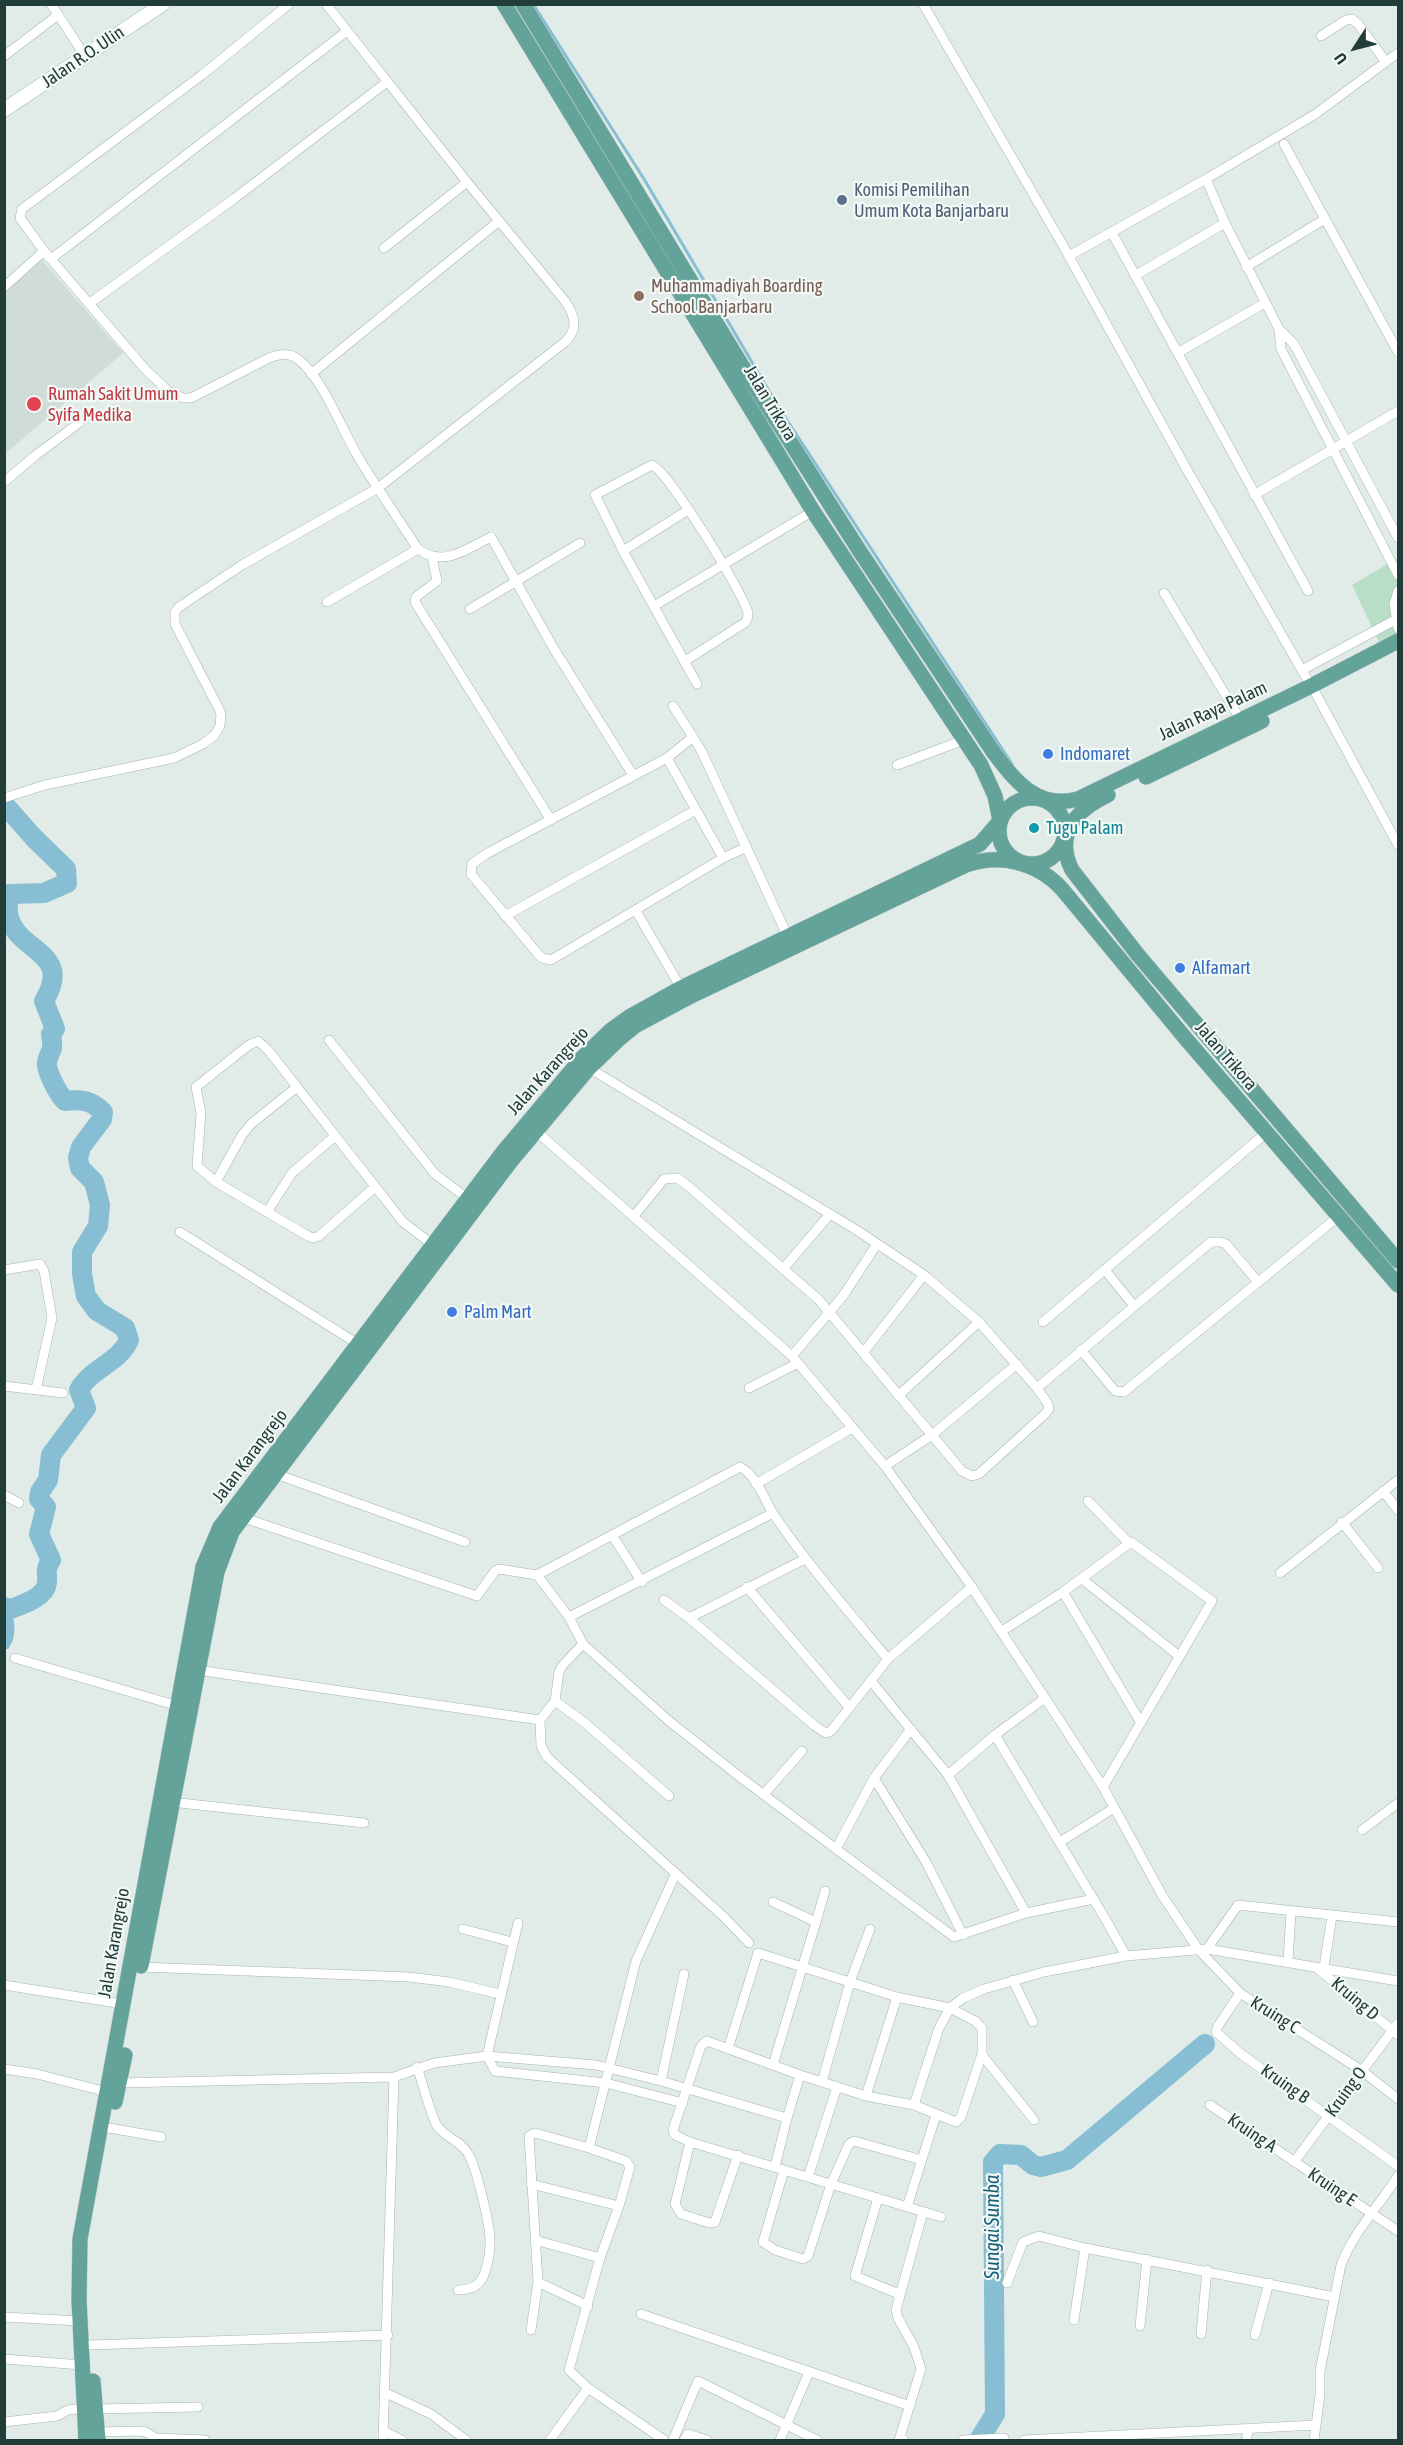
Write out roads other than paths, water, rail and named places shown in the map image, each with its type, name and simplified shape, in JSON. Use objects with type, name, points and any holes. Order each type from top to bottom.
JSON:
[{"type":"main road","name":"Jalan R.O. Ulin","points":[[4,110],[162,4]]},
{"type":"main road","name":"Jalan Trikora","points":[[504,4],[813,511],[989,780],[1000,821]]},
{"type":"main road","name":"Jalan Trikora","points":[[523,4],[747,374],[911,629],[1006,769],[1015,780],[1041,799]]},
{"type":"main road","points":[[577,124],[591,115]]},
{"type":"main road","name":"Jalan Raya Palam","points":[[1041,799],[1065,803],[1078,799],[1240,719],[1314,690],[1398,641]]},
{"type":"main road","name":"Jalan Raya Palam","points":[[1065,837],[1076,817],[1100,798],[1314,690],[1398,652]]},
{"type":"main road","points":[[1031,798],[1041,799],[1050,803],[1062,818],[1065,837],[1056,855],[1048,861],[1038,865],[1018,862],[1004,849],[998,831],[1000,821],[1012,804],[1031,798]]},
{"type":"main road","name":"Jalan Karangrejo","points":[[94,2438],[82,2365],[80,2239],[140,1967],[171,1802],[178,1706],[203,1568],[220,1527],[315,1412],[473,1202],[502,1152],[582,1058],[621,1022],[681,988],[980,844],[1000,821]]},
{"type":"main road","name":"Jalan Trikora","points":[[1065,837],[1067,860],[1100,908],[1398,1261]]},
{"type":"main road","name":"Jalan Karangrejo","points":[[90,2408],[87,2246],[109,2128],[123,2004],[177,1744],[197,1670],[217,1572],[232,1532],[276,1474],[358,1344],[433,1245],[536,1131],[589,1068],[635,1026],[691,996],[966,865],[996,858],[1018,862]]},
{"type":"main road","name":"Jalan Trikora","points":[[1018,862],[1046,873],[1062,889],[1266,1133],[1398,1285]]},
{"type":"street","points":[[51,4],[85,56]]},
{"type":"street","points":[[289,4],[202,75],[22,209],[20,218],[44,251],[145,369],[168,391],[183,398],[191,398],[279,354],[293,356],[301,361],[418,549],[432,557],[449,557],[491,537],[554,649],[633,775]]},
{"type":"street","points":[[6,798],[45,785],[162,761],[209,740],[220,726],[221,714],[175,624],[175,612],[179,607],[242,565],[378,488],[565,342],[574,330],[574,317],[565,301],[326,4]]},
{"type":"street","points":[[923,4],[1069,256],[1186,468],[1314,690],[1398,845]]},
{"type":"street","points":[[4,56],[58,15]]},
{"type":"street","points":[[1321,36],[1346,20],[1352,19],[1386,62]]},
{"type":"street","points":[[51,259],[347,31]]},
{"type":"street","points":[[1069,256],[1314,115],[1398,52]]},
{"type":"street","points":[[90,303],[235,198],[387,82]]},
{"type":"street","points":[[1284,144],[1398,352]]},
{"type":"street","points":[[1206,179],[1265,303],[1279,329],[1294,344],[1398,538]]},
{"type":"street","points":[[384,248],[467,182]]},
{"type":"street","points":[[1246,267],[1325,219]]},
{"type":"street","points":[[311,374],[499,221]]},
{"type":"street","points":[[1136,275],[1226,223]]},
{"type":"street","points":[[1112,233],[1308,591]]},
{"type":"street","points":[[4,287],[44,251]]},
{"type":"street","points":[[1179,352],[1265,303]]},
{"type":"street","points":[[1279,329],[1281,350],[1398,575]]},
{"type":"street","points":[[1254,495],[1398,411]]},
{"type":"street","points":[[4,482],[36,454],[80,423]]},
{"type":"street","points":[[685,661],[737,629],[748,618],[743,602],[723,565],[660,470],[652,465],[596,495],[623,551],[697,684]]},
{"type":"street","points":[[623,551],[688,510]]},
{"type":"street","points":[[654,606],[813,511]]},
{"type":"street","points":[[470,609],[580,543]]},
{"type":"street","points":[[327,602],[418,549]]},
{"type":"street","points":[[432,557],[437,581],[416,597],[415,602],[550,820]]},
{"type":"street","points":[[1302,670],[1397,624],[1394,604],[1398,591]]},
{"type":"street","points":[[1164,593],[1240,719]]},
{"type":"street","points":[[673,706],[693,737],[788,937]]},
{"type":"street","points":[[693,737],[667,758],[486,854],[470,866],[474,881],[542,958],[551,960],[723,858],[747,847]]},
{"type":"street","points":[[897,765],[964,740]]},
{"type":"street","points":[[667,758],[723,858]]},
{"type":"street","points":[[504,916],[696,810]]},
{"type":"street","points":[[636,910],[681,988]]},
{"type":"street","points":[[329,1040],[435,1174],[473,1202]]},
{"type":"street","points":[[375,1187],[316,1238],[308,1236],[216,1182],[199,1169],[196,1162],[201,1113],[195,1091],[198,1084],[224,1063],[258,1041],[268,1050],[403,1222],[433,1245]]},
{"type":"street","points":[[589,1068],[830,1214],[924,1275],[980,1322],[1037,1388],[1048,1404],[1048,1409],[979,1474],[972,1476],[962,1471],[830,1313],[783,1269],[677,1178],[664,1179],[634,1216]]},
{"type":"street","points":[[216,1182],[242,1135],[251,1124],[297,1088]]},
{"type":"street","name":"Kruing C","points":[[536,1131],[795,1360],[885,1466],[1002,1631],[1103,1787],[1162,1895],[1240,1993],[1361,2070],[1398,2099]]},
{"type":"street","points":[[1043,1322],[1266,1133]]},
{"type":"street","points":[[267,1212],[292,1173],[334,1137]]},
{"type":"street","points":[[783,1269],[830,1214]]},
{"type":"street","points":[[1081,1350],[1116,1391],[1124,1392],[1338,1216]]},
{"type":"street","points":[[180,1232],[358,1344]]},
{"type":"street","points":[[1037,1388],[1215,1241],[1226,1244],[1258,1282]]},
{"type":"street","points":[[749,1388],[795,1360],[843,1296],[877,1244]]},
{"type":"street","points":[[4,1270],[40,1264],[44,1271],[52,1318],[36,1390]]},
{"type":"street","points":[[1105,1270],[1134,1306]]},
{"type":"street","points":[[863,1353],[924,1275]]},
{"type":"street","points":[[898,1396],[980,1322]]},
{"type":"street","points":[[885,1466],[932,1436],[1017,1364]]},
{"type":"street","points":[[4,1386],[63,1392]]},
{"type":"street","points":[[756,1484],[852,1428]]},
{"type":"street","points":[[244,1518],[477,1596],[490,1576],[499,1569],[537,1575],[732,1469],[740,1467],[744,1468],[756,1484],[805,1559],[888,1659]]},
{"type":"street","points":[[276,1474],[465,1542]]},
{"type":"street","points":[[1280,1573],[1398,1480]]},
{"type":"street","points":[[1383,1491],[1398,1510]]},
{"type":"street","points":[[4,1495],[19,1503]]},
{"type":"street","points":[[1088,1501],[1129,1543]]},
{"type":"street","points":[[569,1617],[642,1582],[773,1513]]},
{"type":"street","points":[[1342,1522],[1378,1568]]},
{"type":"street","points":[[612,1535],[642,1582]]},
{"type":"street","points":[[1002,1631],[1082,1579],[1129,1543],[1134,1542],[1212,1601],[1212,1605],[1179,1656],[1103,1787]]},
{"type":"street","points":[[688,1618],[805,1559]]},
{"type":"street","points":[[537,1575],[569,1617],[583,1644],[669,1721],[948,1934],[954,1937],[963,1935],[1026,1913],[1094,1899]]},
{"type":"street","points":[[1082,1579],[1179,1656]]},
{"type":"street","points":[[747,1587],[849,1707]]},
{"type":"street","points":[[664,1600],[826,1733],[831,1731],[888,1659],[972,1587]]},
{"type":"street","points":[[1063,1592],[1141,1724]]},
{"type":"street","points":[[583,1644],[559,1672],[555,1701],[540,1720],[542,1752],[724,1917],[749,1944]]},
{"type":"street","points":[[15,1658],[178,1706]]},
{"type":"street","points":[[197,1670],[540,1720]]},
{"type":"street","points":[[871,1681],[948,1775],[1026,1913]]},
{"type":"street","points":[[948,1775],[994,1735],[1045,1698]]},
{"type":"street","points":[[555,1701],[585,1723],[669,1796]]},
{"type":"street","points":[[837,1847],[874,1778],[911,1729]]},
{"type":"street","points":[[994,1735],[1126,1956]]},
{"type":"street","points":[[764,1794],[802,1751]]},
{"type":"street","points":[[874,1778],[926,1862],[963,1935]]},
{"type":"street","points":[[171,1802],[364,1823]]},
{"type":"street","points":[[1362,1830],[1398,1803]]},
{"type":"street","points":[[1060,1842],[1114,1808]]},
{"type":"street","points":[[589,2148],[636,1961],[675,1875]]},
{"type":"street","points":[[772,2065],[825,1891]]},
{"type":"street","points":[[773,1902],[816,1922]]},
{"type":"street","points":[[1203,1949],[1238,1905],[1398,1922]]},
{"type":"street","points":[[1288,1961],[1292,1912]]},
{"type":"street","points":[[1320,1967],[1332,1916]]},
{"type":"street","points":[[518,1923],[486,2056],[495,2070],[606,2083],[683,2103]]},
{"type":"street","points":[[463,1929],[512,1942]]},
{"type":"street","points":[[822,2082],[850,1982],[870,1929]]},
{"type":"street","points":[[914,2105],[939,2028],[950,2008],[963,1998],[984,1989],[1044,1972],[1126,1956],[1182,1953],[1203,1949],[1288,1961],[1398,1981]]},
{"type":"street","points":[[728,2049],[758,1953],[897,1997],[950,2008],[981,2025],[982,2054],[959,2121],[936,2115],[914,2105],[866,2096],[837,2087],[707,2042],[704,2043],[674,2130],[675,2135],[690,2142],[941,2217]]},
{"type":"street","points":[[140,1967],[409,1977],[449,1982],[500,1994]]},
{"type":"street","name":"Kruing D","points":[[1320,1967],[1397,2030]]},
{"type":"street","points":[[661,2081],[684,1974]]},
{"type":"street","points":[[1013,1980],[1033,2022]]},
{"type":"street","points":[[4,1985],[123,2004]]},
{"type":"street","name":"Kruing B","points":[[1240,1993],[1216,2029],[1222,2038],[1398,2166]]},
{"type":"street","points":[[866,2096],[897,1997]]},
{"type":"street","name":"Kruing O","points":[[1294,2162],[1361,2070],[1397,2030]]},
{"type":"street","points":[[982,2054],[1034,2120]]},
{"type":"street","points":[[4,2069],[113,2087],[394,2077],[417,2067],[434,2063],[486,2056],[608,2067],[787,2118],[780,2168],[763,2242],[765,2246],[803,2259],[808,2256],[831,2184],[846,2147],[854,2141],[922,2160]]},
{"type":"street","points":[[417,2067],[437,2126],[446,2136],[461,2144],[469,2156],[488,2226],[490,2244],[482,2279],[478,2285],[458,2290]]},
{"type":"street","points":[[785,2127],[800,2075]]},
{"type":"street","points":[[394,2077],[388,2335],[383,2436],[402,2440]]},
{"type":"street","points":[[808,2177],[837,2087]]},
{"type":"street","name":"Kruing A","points":[[1210,2105],[1294,2162]]},
{"type":"street","points":[[907,2207],[936,2115]]},
{"type":"street","points":[[109,2128],[161,2137]]},
{"type":"street","points":[[531,2330],[538,2282],[530,2135],[535,2133],[589,2148],[629,2164],[629,2176],[600,2258],[569,2370],[588,2388],[664,2440]]},
{"type":"street","points":[[690,2142],[675,2204],[681,2214],[709,2223],[715,2222],[738,2155]]},
{"type":"street","name":"Kruing E","points":[[1294,2162],[1398,2231]]},
{"type":"street","points":[[1314,2440],[1320,2371],[1340,2272],[1347,2249],[1370,2212],[1398,2176]]},
{"type":"street","points":[[531,2184],[619,2206]]},
{"type":"street","points":[[878,2198],[855,2276],[899,2294]]},
{"type":"street","points":[[904,2440],[899,2440],[921,2369],[914,2347],[898,2318],[899,2294],[923,2212]]},
{"type":"street","points":[[1007,2283],[1023,2242],[1039,2236],[1335,2297]]},
{"type":"street","points":[[535,2240],[600,2258]]},
{"type":"street","points":[[1074,2320],[1085,2247]]},
{"type":"street","points":[[1140,2326],[1147,2259]]},
{"type":"street","points":[[1201,2334],[1207,2270]]},
{"type":"street","points":[[538,2282],[588,2306]]},
{"type":"street","points":[[1255,2335],[1269,2283]]},
{"type":"street","points":[[641,2314],[910,2406]]},
{"type":"street","points":[[4,2317],[80,2321]]},
{"type":"street","points":[[90,2345],[388,2335]]},
{"type":"street","points":[[4,2359],[82,2365]]},
{"type":"street","points":[[780,2440],[809,2372]]},
{"type":"street","points":[[674,2440],[698,2381],[817,2440]]},
{"type":"street","points":[[550,2440],[588,2388]]},
{"type":"street","points":[[386,2392],[431,2414],[466,2440]]},
{"type":"street","points":[[4,2422],[57,2416],[68,2410],[90,2408],[198,2407]]},
{"type":"street","points":[[1024,2440],[1316,2425]]},
{"type":"street","points":[[1246,2440],[1249,2428]]},
{"type":"street","points":[[94,2438],[146,2432],[156,2438],[205,2440]]},
{"type":"street","points":[[684,2440],[688,2434],[707,2440]]},
{"type":"street","points":[[963,2440],[1004,2438]]},
{"type":"water","points":[[4,1602],[11,1603],[14,1627],[13,1638],[8,1649],[5,1649]]},
{"type":"waterway","points":[[533,4],[644,179],[779,408],[1012,764]]},
{"type":"waterway","points":[[4,804],[66,869],[67,883],[44,893],[9,894],[8,913],[13,926],[48,961],[52,971],[52,984],[44,1001],[55,1029],[51,1034],[52,1047],[47,1062],[53,1082],[65,1101],[86,1101],[103,1112],[102,1119],[81,1147],[78,1158],[80,1168],[94,1182],[100,1205],[98,1226],[82,1252],[82,1274],[86,1296],[97,1311],[125,1328],[129,1340],[119,1354],[84,1382],[79,1390],[86,1408],[51,1455],[48,1480],[40,1492],[39,1499],[46,1507],[39,1534],[51,1560],[47,1570],[45,1588],[42,1593],[27,1603],[11,1609],[4,1607]]},
{"type":"waterway","name":"Sungai Sumba","points":[[979,2440],[995,2414],[993,2162],[1000,2154],[1021,2155],[1033,2165],[1041,2167],[1067,2160],[1205,2044]]},
{"type":"place","name":"Komisi Pemilihan Umum Kota Banjarbaru","points":[[842,200]]},
{"type":"place","name":"Muhammadiyah Boarding School Banjarbaru","points":[[639,296]]},
{"type":"place","name":"Rumah Sakit Umum Syifa Medika","points":[[34,404]]},
{"type":"place","name":"Indomaret","points":[[1048,754]]},
{"type":"place","name":"Tugu Palam","points":[[1034,828]]},
{"type":"place","name":"Alfamart","points":[[1180,968]]},
{"type":"place","name":"Palm Mart","points":[[452,1312]]}]
